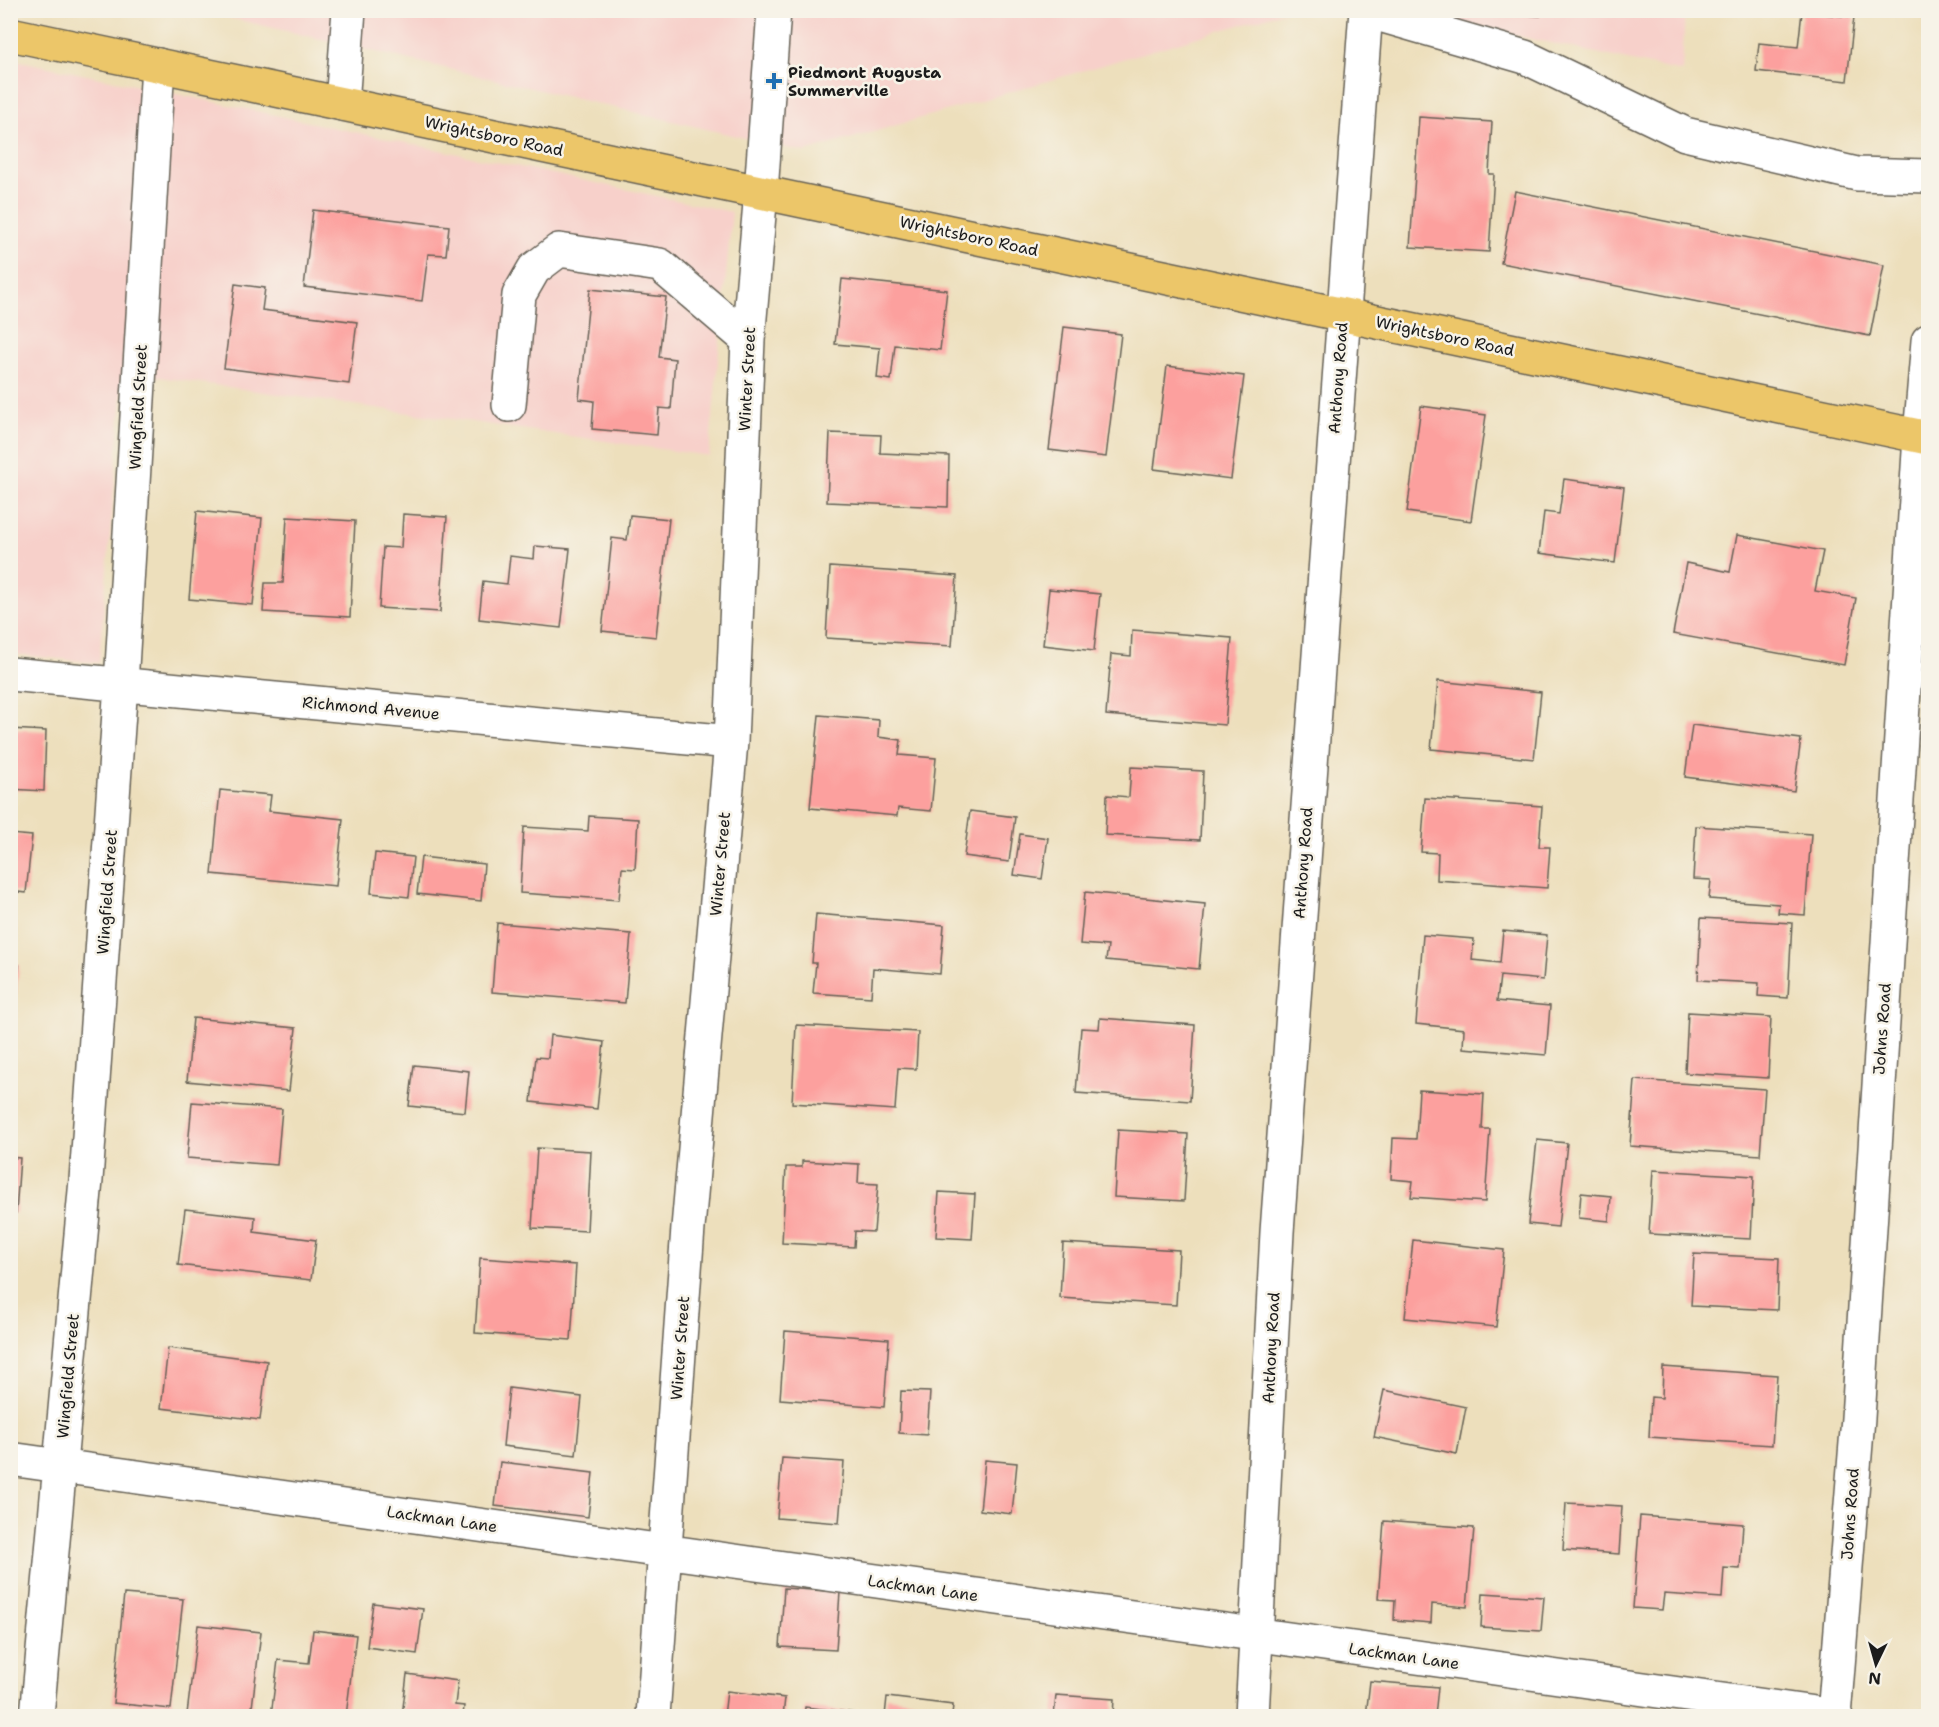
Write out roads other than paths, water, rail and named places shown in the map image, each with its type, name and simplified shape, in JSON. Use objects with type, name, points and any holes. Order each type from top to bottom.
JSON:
[{"type":"main road","name":"Wrightsboro Road","points":[[10,34],[1924,437]]},
{"type":"street","points":[[342,104],[349,10]]},
{"type":"street","name":"Winter Street","points":[[653,1716],[688,1228],[731,742],[748,340],[774,10]]},
{"type":"street","points":[[1366,11],[1525,57],[1685,134],[1857,174],[1929,176]]},
{"type":"street","name":"Anthony Road","points":[[1252,1716],[1277,1232],[1342,315],[1366,11]]},
{"type":"street","name":"Wingfield Street","points":[[37,1716],[86,1180],[122,684],[158,65]]},
{"type":"street","points":[[509,405],[519,295],[534,269],[559,250],[660,265],[748,340]]},
{"type":"street","name":"Johns Road","points":[[1835,1716],[1858,1418],[1929,341]]},
{"type":"street","name":"Richmond Avenue","points":[[10,674],[731,742]]},
{"type":"street","name":"Lackman Lane","points":[[10,1459],[1835,1716]]},
{"type":"place","name":"Piedmont Augusta Summerville","points":[[774,81]]}]
